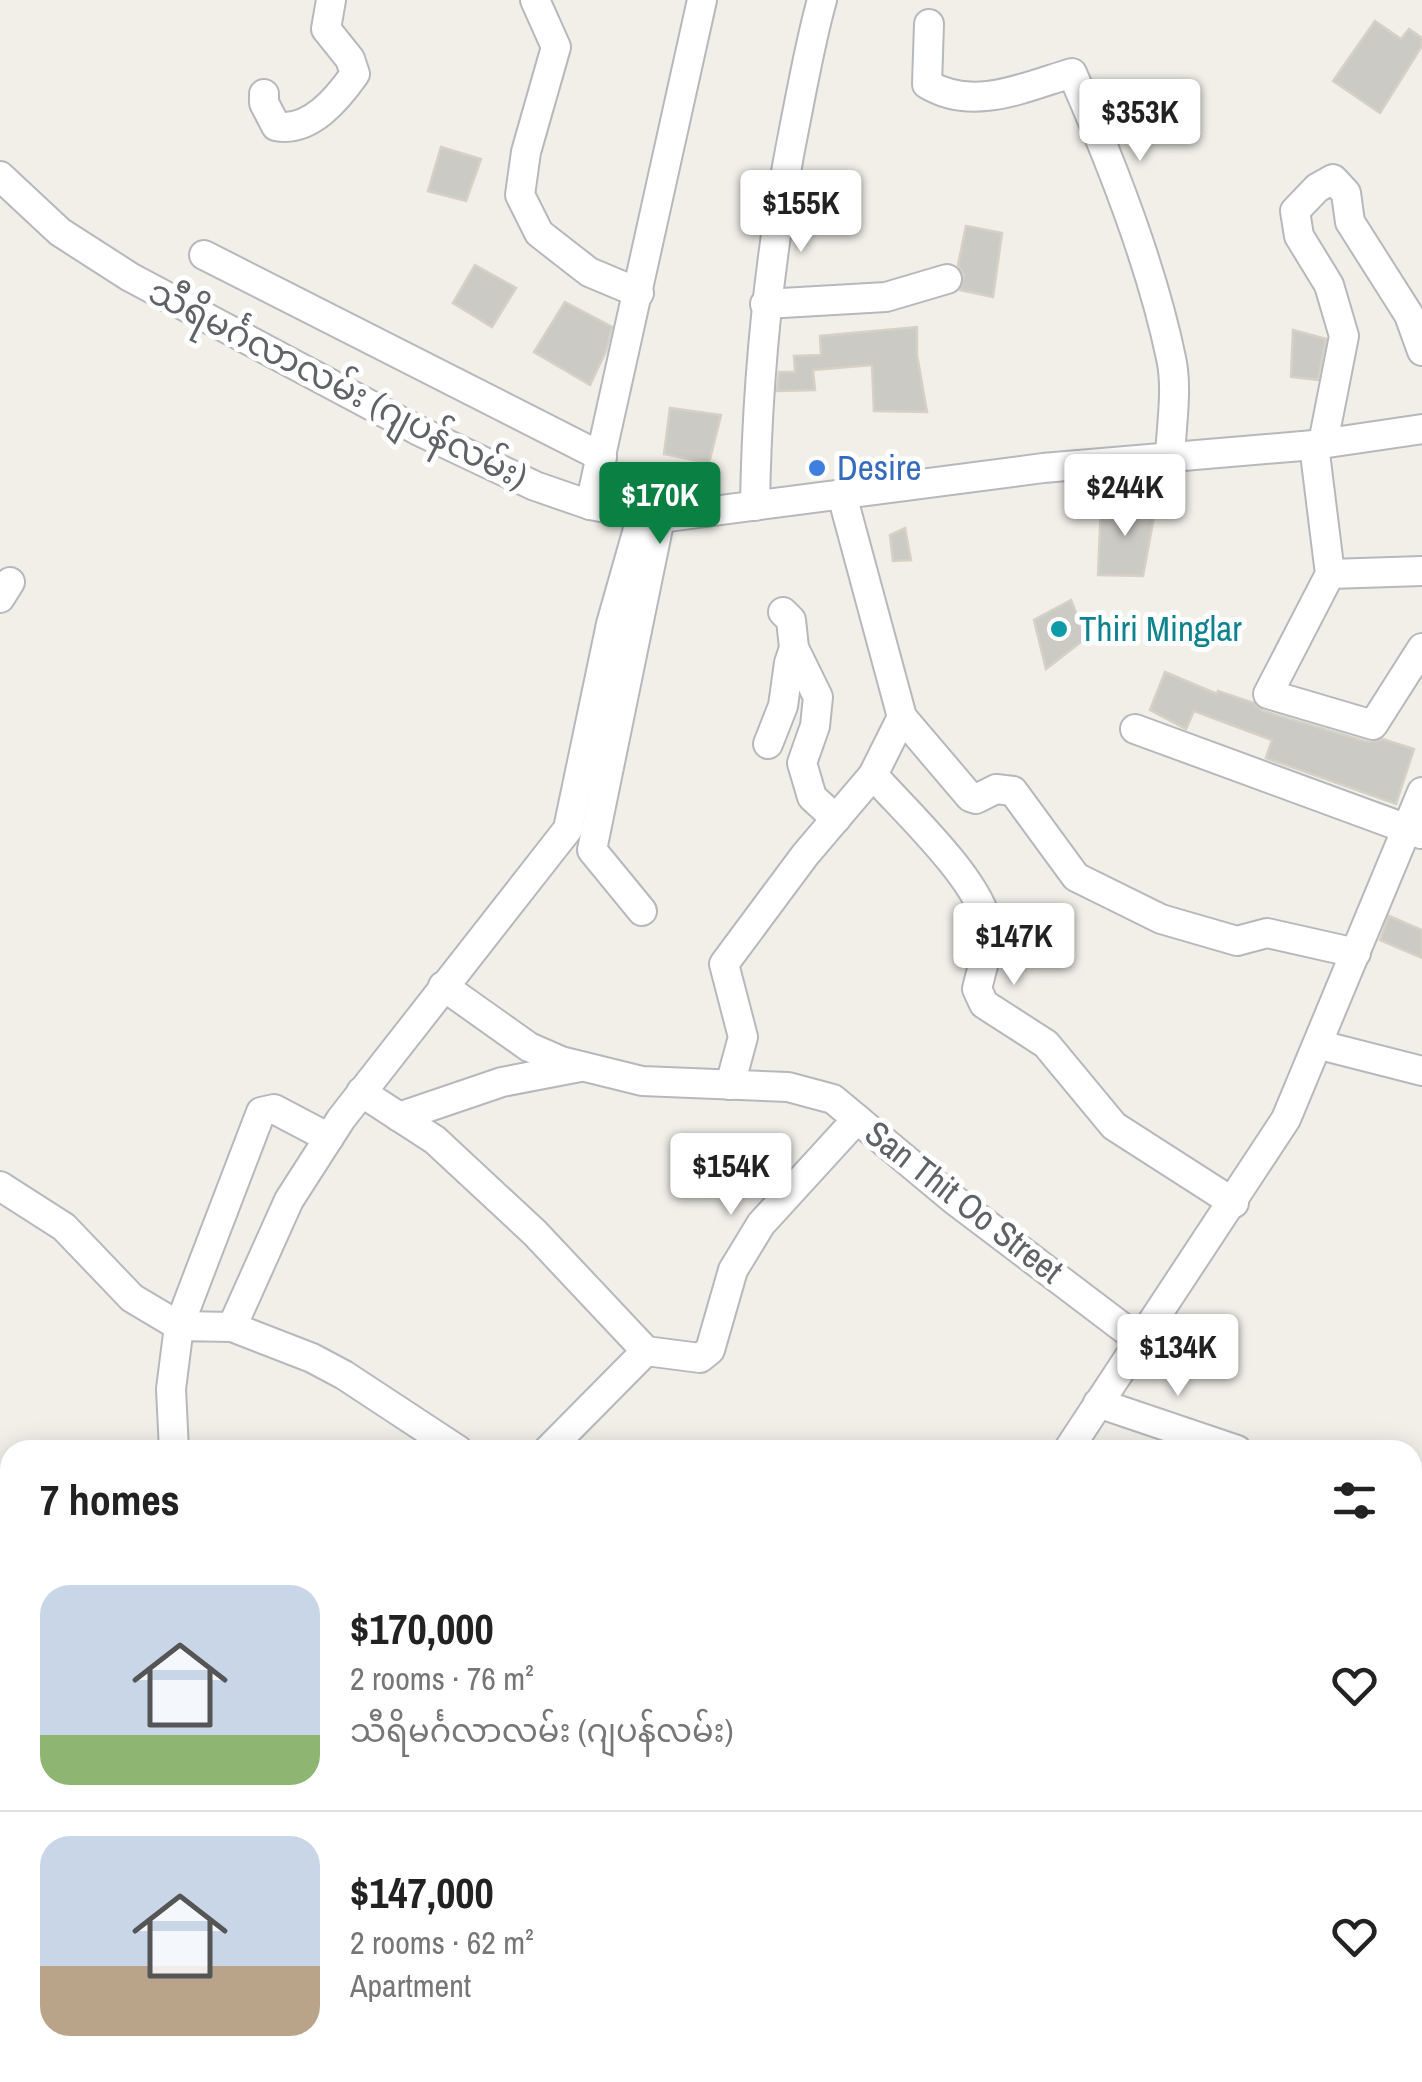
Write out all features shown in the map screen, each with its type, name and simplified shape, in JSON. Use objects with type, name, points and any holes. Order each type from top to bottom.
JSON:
[{"type":"street","points":[[264,94],[264,103],[276,126],[287,128],[307,121],[337,100],[355,74],[350,59],[326,29],[331,0]]},
{"type":"street","points":[[536,0],[556,47],[526,152],[520,194],[539,233],[588,272],[639,293]]},
{"type":"street","points":[[590,505],[702,0]]},
{"type":"street","points":[[755,506],[756,427],[766,304],[789,151],[822,0]]},
{"type":"street","points":[[929,24],[927,84],[943,94],[987,98],[1072,73],[1102,141],[1141,254],[1172,362],[1170,458]]},
{"type":"street","name":"သီရိမင်္ဂလာလမ်း (ဂျပန်လမ်း)","points":[[0,176],[60,232],[187,310],[534,486],[590,505],[651,516],[1044,468],[1319,444],[1422,429]]},
{"type":"street","points":[[1422,351],[1409,315],[1350,222],[1346,192],[1332,180],[1317,188],[1295,210],[1299,236],[1329,285],[1344,336],[1319,444],[1330,574],[1268,694],[1373,725],[1422,648]]},
{"type":"street","points":[[204,255],[602,456]]},
{"type":"street","points":[[766,304],[886,297],[948,279]]},
{"type":"street","points":[[842,495],[902,717],[970,797],[976,800],[996,789],[1013,791],[1076,877],[1161,919],[1203,934],[1237,940],[1268,933],[1356,953]]},
{"type":"street","points":[[642,911],[592,850],[651,516]]},
{"type":"street","points":[[232,1327],[289,1200],[329,1138],[568,829],[611,624],[651,516]]},
{"type":"street","points":[[1330,574],[1422,571]]},
{"type":"street","points":[[768,744],[783,706],[794,648],[792,620],[783,612]]},
{"type":"street","points":[[794,648],[818,697],[815,726],[802,763],[812,797],[836,819]]},
{"type":"street","points":[[730,1086],[744,1038],[724,964],[873,775],[902,717]]},
{"type":"street","points":[[1135,730],[1414,832]]},
{"type":"street","points":[[873,775],[949,859],[981,902],[989,931],[977,989],[984,1004],[1046,1044],[1114,1126],[1234,1202]]},
{"type":"street","points":[[1074,1440],[1286,1119],[1356,953],[1414,832],[1422,792]]},
{"type":"street","name":"San Thit Oo Street","points":[[443,986],[529,1047],[562,1062],[642,1081],[788,1087],[833,1099],[953,1199],[1140,1340]]},
{"type":"street","points":[[1320,1045],[1422,1071]]},
{"type":"street","points":[[399,1116],[502,1082],[585,1066]]},
{"type":"street","points":[[361,1092],[436,1140],[535,1233],[646,1351],[700,1358],[710,1350],[733,1270],[762,1224],[857,1119]]},
{"type":"street","points":[[174,1440],[172,1390],[179,1326],[261,1112],[274,1109],[329,1138]]},
{"type":"street","points":[[0,1186],[64,1228],[132,1298],[179,1326],[232,1327],[312,1358],[443,1440]]},
{"type":"street","points":[[558,1440],[646,1351]]},
{"type":"street","points":[[1098,1403],[1207,1440]]},
{"type":"building","points":[[1375,21],[1401,39],[1409,29],[1422,38],[1422,46],[1380,113],[1333,81]]},
{"type":"building","points":[[441,147],[481,159],[466,201],[428,191]]},
{"type":"building","points":[[966,226],[1002,233],[993,297],[960,290],[964,275],[958,265]]},
{"type":"building","points":[[475,265],[516,288],[492,327],[453,303]]},
{"type":"building","points":[[565,302],[612,327],[590,385],[534,352]]},
{"type":"building","points":[[917,327],[917,355],[927,412],[874,411],[872,365],[813,370],[815,390],[777,391],[779,372],[795,372],[794,356],[821,355],[820,336]]},
{"type":"building","points":[[1293,330],[1326,339],[1318,380],[1291,377]]},
{"type":"building","points":[[670,408],[721,415],[709,463],[664,454]]},
{"type":"building","points":[[1101,504],[1156,506],[1143,576],[1098,575]]},
{"type":"building","points":[[905,528],[911,560],[893,561],[890,535]]},
{"type":"building","name":"Thiri Minglar","points":[[1071,600],[1086,638],[1046,669],[1034,620]]},
{"type":"building","points":[[1165,672],[1217,694],[1218,691],[1254,703],[1263,711],[1368,742],[1383,739],[1414,749],[1396,804],[1266,758],[1272,740],[1194,711],[1186,729],[1150,710]]},
{"type":"building","points":[[1389,916],[1422,930],[1422,958],[1380,940]]},
{"type":"place","name":"Desire","points":[[817,468]]},
{"type":"place","name":"Thiri Minglar","points":[[1059,629]]}]
